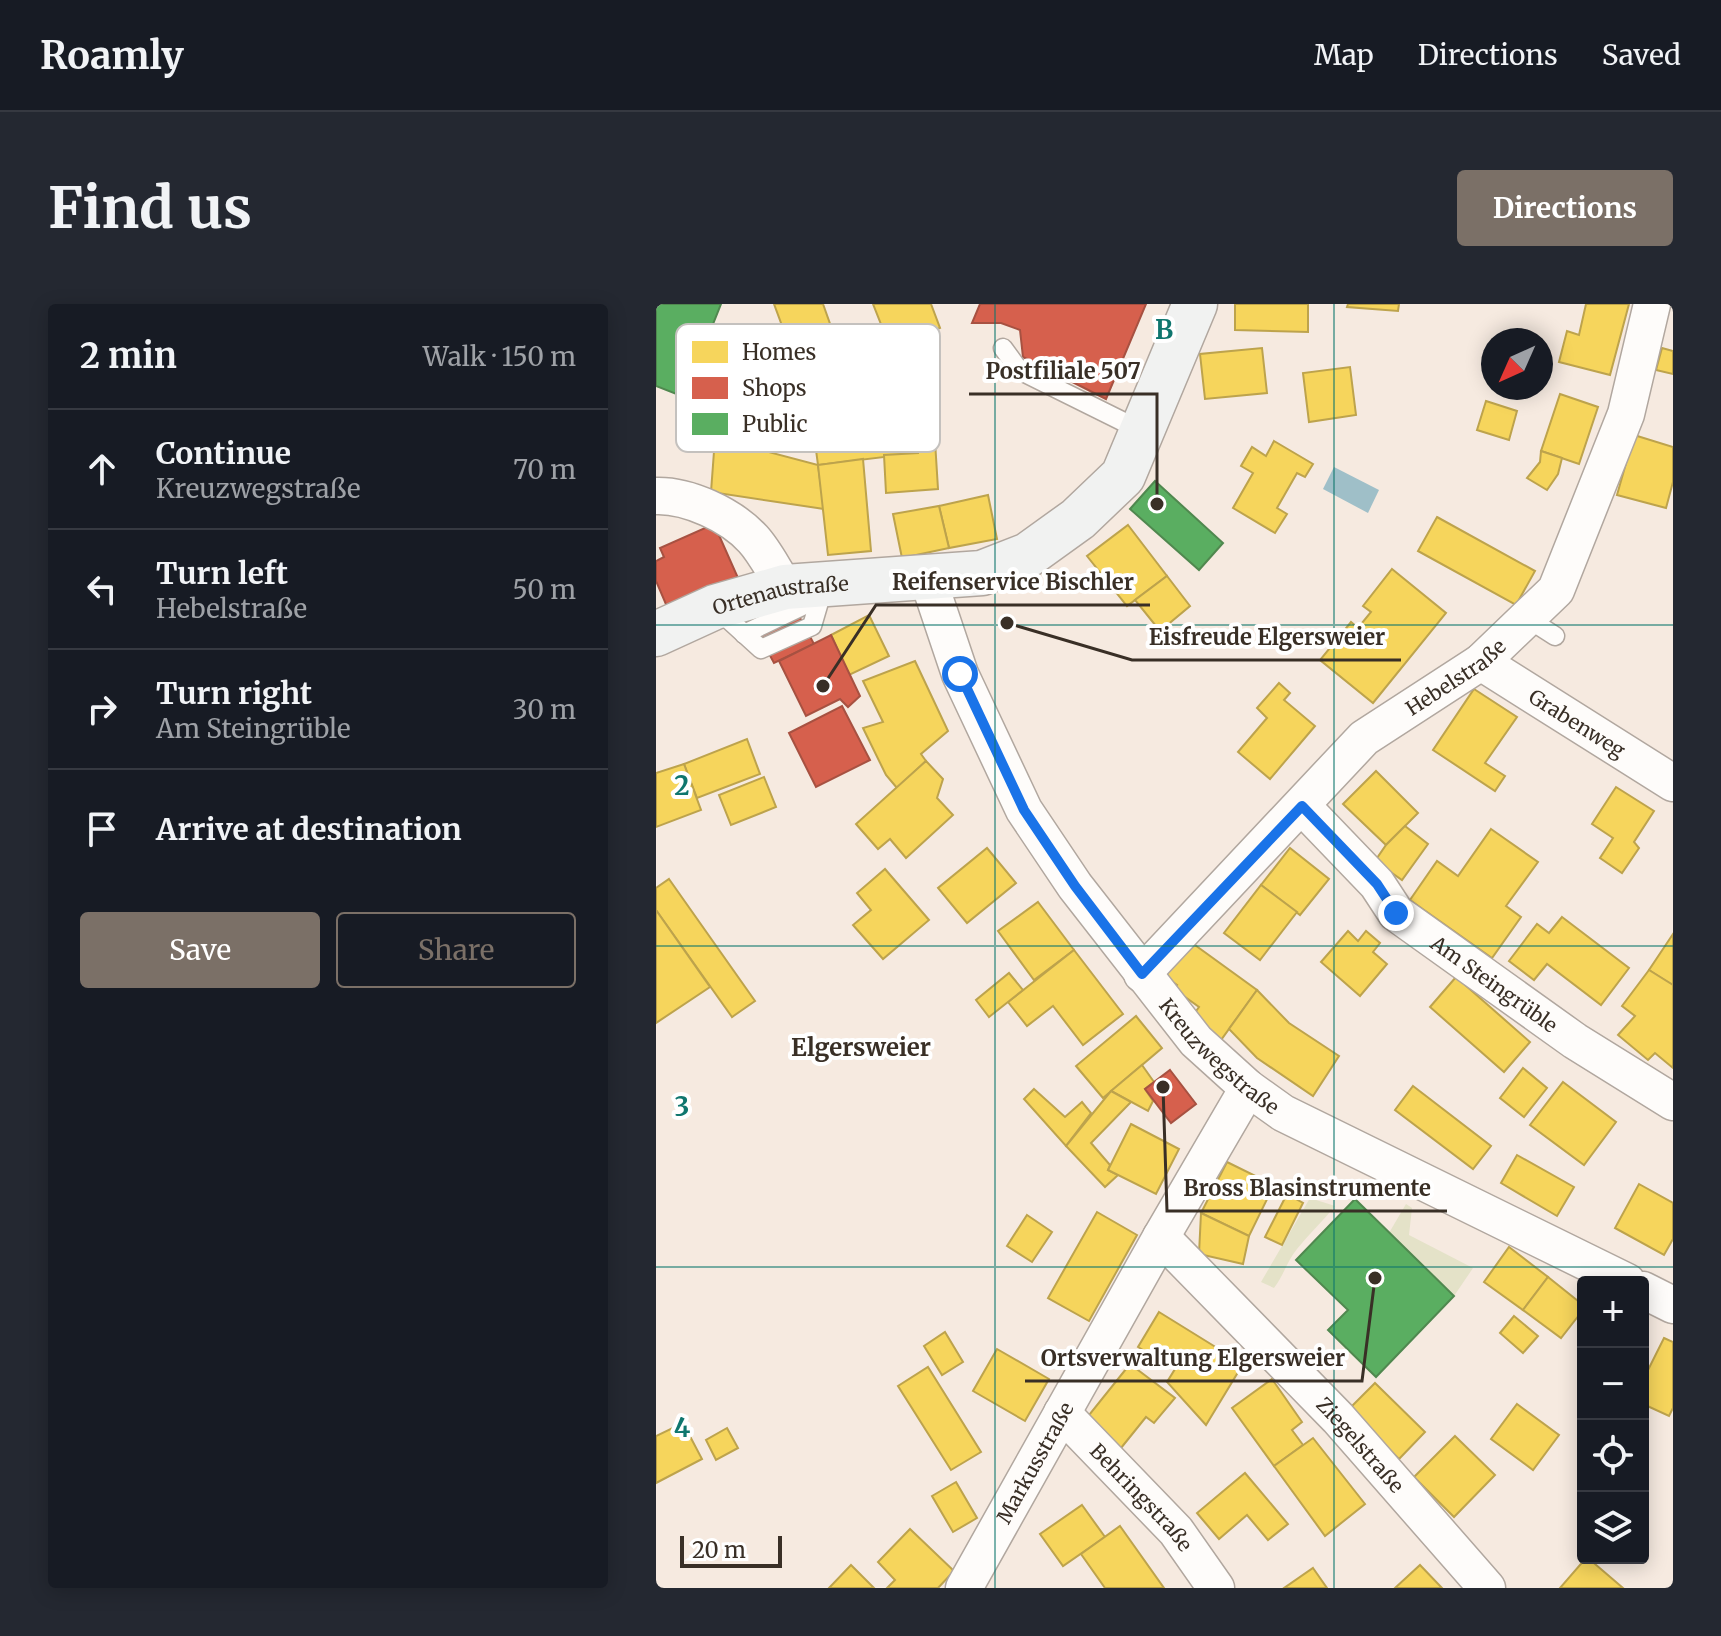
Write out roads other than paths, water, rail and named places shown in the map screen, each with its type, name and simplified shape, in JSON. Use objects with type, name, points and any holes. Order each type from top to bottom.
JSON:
[{"type":"street","name":"Ortenaustraße","points":[[656,634],[730,620],[809,589],[982,573],[1028,555],[1078,519],[1123,476],[1195,304]]},
{"type":"street","name":"Hebelstraße","points":[[1142,974],[1364,738],[1541,627],[1569,580],[1604,502],[1652,304]]},
{"type":"street","points":[[656,496],[689,500],[710,508],[752,538],[809,589]]},
{"type":"street","name":"Kreuzwegstraße","points":[[928,579],[960,674],[1024,810],[1075,886],[1196,1041],[1248,1088],[1283,1113],[1615,1276]]},
{"type":"street","name":"Grabenweg","points":[[1481,662],[1673,783]]},
{"type":"street","name":"Am Steingrüble","points":[[1302,806],[1377,884],[1396,913],[1575,1041],[1673,1102]]},
{"type":"street","name":"Markusstraße","points":[[964,1588],[1248,1088]]},
{"type":"street","name":"Ziegelstraße","points":[[1161,1237],[1338,1418],[1487,1588]]},
{"type":"street","points":[[1649,1293],[1673,1305]]},
{"type":"street","name":"Behringstraße","points":[[1062,1413],[1176,1531],[1216,1588]]},
{"type":"lane","points":[[1003,348],[1019,370],[1142,431]]},
{"type":"water","points":[[1334,467],[1379,490],[1368,513],[1323,489]]},
{"type":"place","name":"Postfiliale 507","points":[[1157,504]]},
{"type":"place","name":"Eisfreude Elgersweier","points":[[1007,623]]},
{"type":"place","name":"Reifenservice Bischler","points":[[823,686]]},
{"type":"place","name":"Bross Blasinstrumente","points":[[1163,1087]]},
{"type":"place","name":"Ortsverwaltung Elgersweier","points":[[1375,1278]]},
{"type":"district","name":"Elgersweier","points":[[861,1047]]}]
